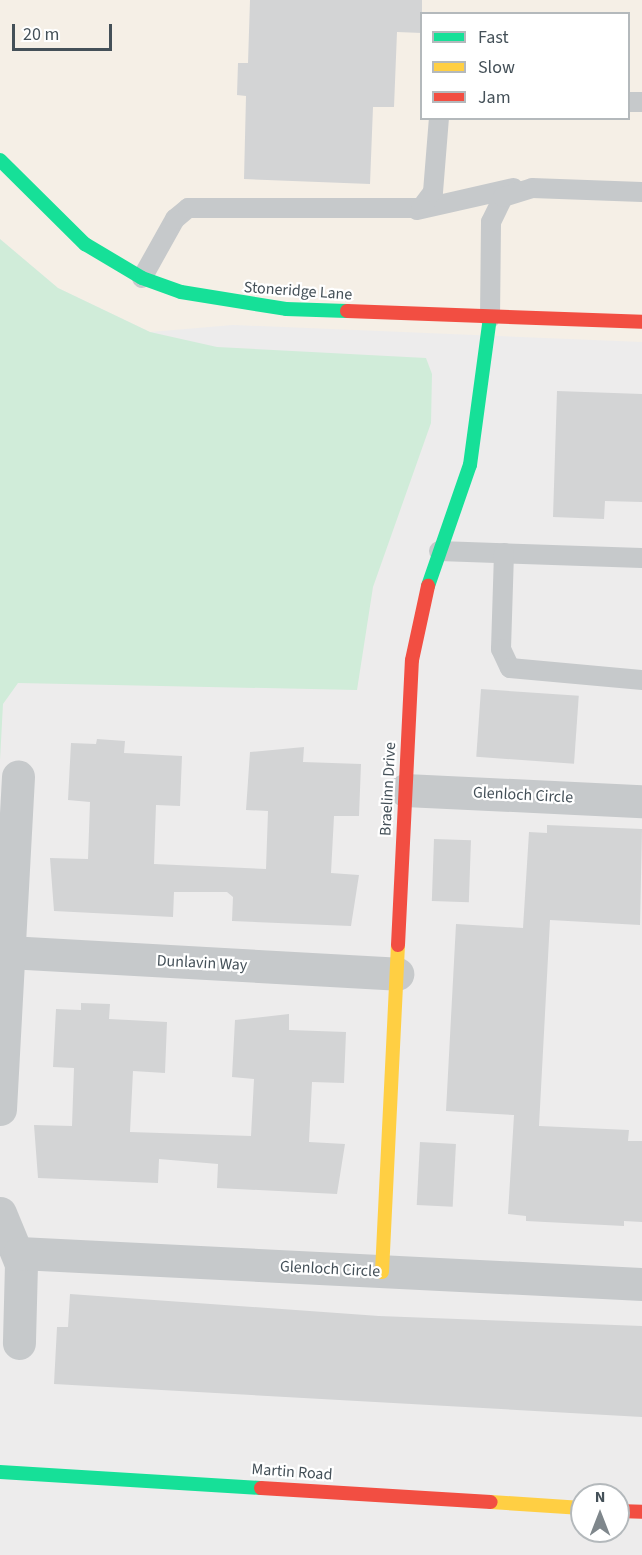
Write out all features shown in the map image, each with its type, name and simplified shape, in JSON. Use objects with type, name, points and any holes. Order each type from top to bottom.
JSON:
[{"type":"street","name":"Stoneridge Lane","points":[[0,160],[58,222],[142,278],[253,306],[490,318],[642,322]]},
{"type":"street","name":"Braelinn Drive","points":[[382,1272],[405,790],[416,628],[439,551],[470,465],[490,318]]},
{"type":"street","points":[[0,1109],[18,776]]},
{"type":"street","name":"Glenloch Circle","points":[[405,790],[642,801]]},
{"type":"street","name":"Dunlavin Way","points":[[8,952],[397,974]]},
{"type":"street","points":[[0,1213],[19,1253],[19,1343]]},
{"type":"street","name":"Glenloch Circle","points":[[19,1253],[642,1284]]},
{"type":"street","name":"Martin Road","points":[[0,1472],[570,1507]]},
{"type":"lane","points":[[409,210],[432,197],[439,120]]},
{"type":"lane","points":[[490,318],[494,208],[508,193],[532,188]]},
{"type":"lane","points":[[142,278],[175,219],[188,208],[409,210],[445,207],[491,190],[532,188],[642,192]]},
{"type":"lane","points":[[439,551],[642,558]]},
{"type":"lane","points":[[504,553],[501,649],[510,668],[642,680]]},
{"type":"shaded area","points":[[0,0],[642,0],[642,342],[233,325],[150,332],[58,288],[0,239]]},
{"type":"green space","points":[[0,239],[58,288],[150,332],[217,347],[426,358],[432,374],[431,423],[373,587],[357,690],[18,683],[3,704],[0,760]]},
{"type":"building","points":[[250,0],[422,0],[420,33],[397,32],[394,107],[373,107],[370,184],[244,179],[246,96],[237,95],[238,63],[248,63]]},
{"type":"building","points":[[557,391],[642,394],[642,502],[605,501],[604,519],[553,517]]},
{"type":"building","points":[[481,689],[579,696],[574,764],[476,757]]},
{"type":"building","points":[[97,739],[125,741],[124,753],[182,756],[180,806],[156,805],[154,864],[266,869],[268,811],[246,810],[250,752],[304,747],[303,762],[361,764],[359,816],[334,816],[331,873],[359,875],[351,926],[232,921],[233,897],[227,892],[174,892],[173,917],[54,911],[50,858],[88,859],[90,802],[68,800],[71,743],[96,744]]},
{"type":"building","points":[[547,825],[642,829],[640,925],[550,920],[539,1126],[629,1130],[628,1141],[642,1141],[642,1222],[624,1221],[624,1226],[526,1221],[526,1216],[508,1214],[514,1115],[446,1111],[456,924],[523,928],[529,832],[547,833]]},
{"type":"building","points":[[434,839],[471,840],[469,902],[432,901]]},
{"type":"building","points":[[81,1003],[110,1004],[109,1019],[167,1022],[165,1073],[133,1071],[130,1132],[251,1136],[254,1079],[232,1077],[235,1020],[289,1014],[289,1030],[346,1032],[344,1083],[312,1082],[309,1142],[345,1144],[337,1194],[217,1188],[218,1164],[159,1159],[158,1183],[38,1178],[34,1125],[72,1126],[74,1068],[53,1067],[56,1009],[81,1010]]},
{"type":"building","points":[[420,1142],[456,1144],[453,1207],[417,1205]]},
{"type":"building","points":[[70,1294],[379,1316],[642,1326],[642,1417],[54,1384],[57,1327],[68,1327]]},
{"type":"traffic: fast","points":[[0,160],[85,244],[142,278],[181,292],[286,309],[347,311]]},
{"type":"traffic: fast","points":[[428,586],[470,465],[490,318]]},
{"type":"traffic: fast","points":[[0,1472],[261,1488]]},
{"type":"traffic: slow","points":[[382,1272],[398,945]]},
{"type":"traffic: slow","points":[[491,1502],[570,1507]]},
{"type":"traffic: jam","points":[[347,311],[642,322]]},
{"type":"traffic: jam","points":[[398,945],[412,660],[428,586]]},
{"type":"traffic: jam","points":[[261,1488],[491,1502]]},
{"type":"traffic: jam","points":[[630,1512],[642,1512]]}]
